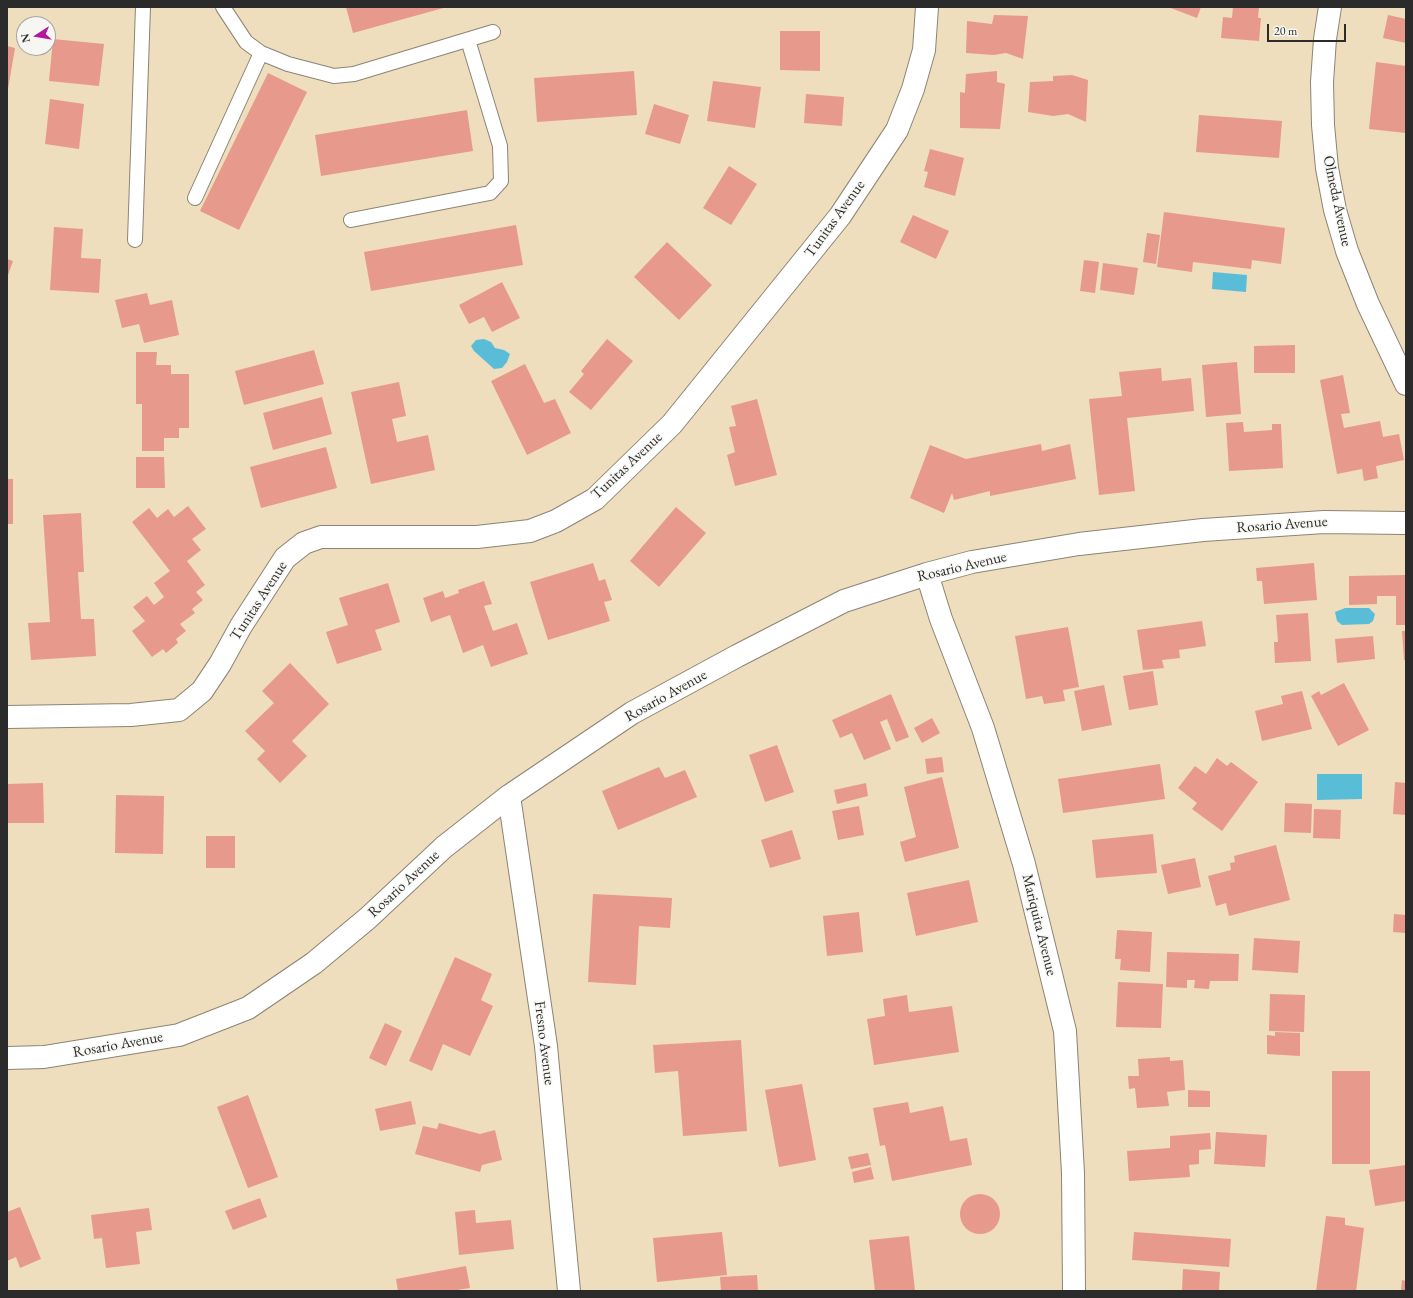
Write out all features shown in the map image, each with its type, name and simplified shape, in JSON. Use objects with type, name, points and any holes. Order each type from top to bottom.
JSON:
[{"type":"street","name":"Tunitas Avenue","points":[[7,717],[131,715],[179,710],[202,691],[220,664],[241,626],[285,558],[304,543],[321,536],[477,537],[530,531],[556,521],[595,499],[672,424],[840,216],[897,130],[913,90],[924,50],[927,7]]},
{"type":"street","name":"Olmeda Avenue","points":[[1330,7],[1325,39],[1322,82],[1323,125],[1327,168],[1335,210],[1347,251],[1368,304],[1406,384]]},
{"type":"street","name":"Rosario Avenue","points":[[7,1058],[44,1057],[178,1035],[248,1008],[314,963],[368,918],[444,847],[509,796],[632,713],[737,656],[844,601],[927,574],[972,562],[1079,544],[1195,531],[1324,522],[1406,523]]},
{"type":"street","name":"Mariquita Avenue","points":[[927,574],[941,619],[983,728],[1024,864],[1065,1031],[1073,1173],[1074,1291]]},
{"type":"street","name":"Fresno Avenue","points":[[509,796],[546,1046],[569,1291]]},
{"type":"lane","points":[[135,240],[143,7]]},
{"type":"lane","points":[[223,7],[246,42],[261,53],[288,64],[334,76],[354,74],[493,32]]},
{"type":"lane","points":[[351,220],[490,193],[501,181],[500,146],[468,40]]},
{"type":"lane","points":[[195,198],[261,53]]},
{"type":"water","points":[[1213,272],[1247,275],[1246,292],[1212,289]]},
{"type":"water","points":[[484,339],[491,342],[495,348],[504,350],[510,354],[507,362],[502,368],[494,369],[474,351],[471,346],[476,340]]},
{"type":"water","points":[[1345,608],[1369,608],[1375,614],[1373,621],[1369,624],[1342,625],[1337,621],[1335,612]]},
{"type":"water","points":[[1317,774],[1362,774],[1362,799],[1317,800]]},
{"type":"building","points":[[346,7],[447,7],[353,33]]},
{"type":"building","points":[[1168,7],[1201,7],[1197,18]]},
{"type":"building","points":[[1233,7],[1259,7],[1258,18],[1261,18],[1259,41],[1221,38],[1223,17],[1232,18]]},
{"type":"building","points":[[994,15],[1028,16],[1023,59],[1006,53],[994,55],[966,53],[967,21],[992,24]]},
{"type":"building","points":[[1388,15],[1406,19],[1406,43],[1383,38]]},
{"type":"building","points":[[780,31],[820,31],[820,71],[780,70]]},
{"type":"building","points":[[56,39],[104,44],[99,86],[49,81],[51,56],[56,56]]},
{"type":"building","points":[[7,46],[15,48],[8,89],[7,89]]},
{"type":"building","points":[[1376,62],[1406,66],[1406,133],[1369,129]]},
{"type":"building","points":[[634,71],[637,115],[537,122],[534,78]]},
{"type":"building","points":[[997,71],[997,82],[1005,84],[1000,129],[960,128],[960,92],[965,93],[966,74]]},
{"type":"building","points":[[268,73],[307,92],[239,230],[200,211]]},
{"type":"building","points":[[1072,75],[1088,80],[1086,122],[1068,114],[1053,116],[1028,112],[1030,82],[1053,81],[1053,76]]},
{"type":"building","points":[[713,81],[761,87],[755,128],[707,121]]},
{"type":"building","points":[[806,94],[844,97],[842,126],[804,123]]},
{"type":"building","points":[[50,99],[84,104],[79,149],[45,144]]},
{"type":"building","points":[[654,104],[689,115],[680,144],[645,134]]},
{"type":"building","points":[[467,110],[473,151],[321,176],[315,135]]},
{"type":"building","points":[[1199,115],[1282,121],[1279,158],[1196,152]]},
{"type":"building","points":[[930,149],[964,158],[955,196],[924,187],[928,172],[924,171]]},
{"type":"building","points":[[729,166],[757,184],[731,225],[703,208]]},
{"type":"building","points":[[1164,212],[1285,228],[1281,264],[1252,260],[1251,269],[1193,262],[1192,272],[1157,267]]},
{"type":"building","points":[[913,215],[949,231],[936,259],[900,242]]},
{"type":"building","points":[[516,225],[523,265],[371,291],[364,252]]},
{"type":"building","points":[[54,227],[83,229],[81,258],[101,259],[99,293],[50,290]]},
{"type":"building","points":[[1147,233],[1160,235],[1156,264],[1143,262]]},
{"type":"building","points":[[667,242],[712,285],[679,320],[634,277]]},
{"type":"building","points":[[7,259],[13,261],[7,278]]},
{"type":"building","points":[[1084,260],[1099,262],[1095,293],[1080,291]]},
{"type":"building","points":[[1103,263],[1138,268],[1134,295],[1100,290]]},
{"type":"building","points":[[502,282],[520,318],[492,332],[484,317],[469,324],[459,305]]},
{"type":"building","points":[[147,293],[150,305],[172,300],[179,335],[144,343],[139,324],[122,328],[115,300]]},
{"type":"building","points":[[607,339],[633,361],[591,410],[569,392],[584,374],[581,371]]},
{"type":"building","points":[[1295,345],[1295,373],[1254,373],[1254,346]]},
{"type":"building","points":[[314,350],[324,384],[244,405],[235,371]]},
{"type":"building","points":[[136,352],[157,352],[156,365],[171,365],[171,374],[189,374],[189,428],[179,428],[179,438],[164,438],[164,451],[142,451],[142,404],[136,404]]},
{"type":"building","points":[[1237,362],[1241,414],[1206,417],[1202,365]]},
{"type":"building","points":[[525,364],[544,403],[555,399],[571,433],[527,455],[491,381]]},
{"type":"building","points":[[1161,368],[1162,381],[1191,378],[1194,411],[1127,418],[1135,491],[1099,495],[1089,399],[1122,396],[1119,372]]},
{"type":"building","points":[[1343,375],[1350,413],[1341,414],[1344,428],[1380,421],[1383,437],[1399,434],[1404,460],[1376,466],[1378,478],[1364,481],[1362,469],[1337,474],[1320,380]]},
{"type":"building","points":[[399,382],[406,416],[392,419],[397,442],[428,435],[435,470],[371,484],[351,392]]},
{"type":"building","points":[[322,397],[332,434],[273,450],[263,413]]},
{"type":"building","points":[[757,399],[777,475],[735,486],[727,455],[735,452],[729,427],[736,426],[731,406]]},
{"type":"building","points":[[1243,422],[1244,432],[1272,430],[1272,424],[1281,424],[1283,468],[1229,471],[1226,423]]},
{"type":"building","points":[[1041,444],[1042,451],[1070,444],[1076,479],[990,496],[990,491],[954,500],[952,493],[944,513],[910,498],[930,445],[966,459]]},
{"type":"building","points":[[326,447],[337,488],[261,508],[250,467]]},
{"type":"building","points":[[136,457],[164,457],[165,488],[136,488]]},
{"type":"building","points":[[7,479],[13,479],[13,524],[7,524]]},
{"type":"building","points":[[188,506],[206,529],[192,539],[201,550],[187,561],[205,585],[196,592],[203,600],[192,609],[195,613],[180,624],[186,631],[176,639],[178,643],[166,653],[163,649],[152,657],[132,631],[145,621],[133,607],[147,596],[154,605],[164,597],[154,583],[170,571],[132,522],[149,508],[157,518],[168,509],[174,517]]},
{"type":"building","points":[[676,507],[706,533],[659,587],[630,561]]},
{"type":"building","points":[[81,513],[84,572],[78,572],[81,619],[94,619],[96,656],[31,660],[28,623],[50,622],[43,515]]},
{"type":"building","points":[[593,563],[599,581],[605,579],[612,600],[604,602],[610,621],[548,640],[530,582]]},
{"type":"building","points":[[1314,563],[1317,600],[1264,604],[1262,581],[1257,581],[1256,568]]},
{"type":"building","points":[[1406,575],[1406,625],[1396,625],[1396,596],[1377,596],[1377,604],[1349,605],[1349,576]]},
{"type":"building","points":[[484,581],[492,604],[484,606],[493,631],[517,623],[528,654],[491,667],[483,645],[463,653],[450,615],[431,622],[423,598],[443,591],[445,598],[459,593],[458,590]]},
{"type":"building","points":[[388,583],[400,622],[375,630],[382,650],[337,664],[326,632],[348,625],[339,598]]},
{"type":"building","points":[[1308,613],[1311,661],[1275,663],[1274,642],[1278,642],[1276,615]]},
{"type":"building","points":[[1202,621],[1206,646],[1179,650],[1180,658],[1162,660],[1164,668],[1143,670],[1137,630]]},
{"type":"building","points":[[1068,627],[1079,687],[1063,690],[1065,701],[1044,704],[1042,696],[1026,699],[1015,636]]},
{"type":"building","points":[[1402,631],[1406,631],[1406,660],[1404,660]]},
{"type":"building","points":[[1373,636],[1375,659],[1337,663],[1335,639]]},
{"type":"building","points":[[290,663],[329,704],[292,741],[307,756],[280,783],[257,759],[265,751],[245,731],[274,703],[262,691]]},
{"type":"building","points":[[1153,671],[1158,705],[1129,710],[1123,676]]},
{"type":"building","points":[[1344,683],[1369,730],[1338,746],[1311,696],[1319,691],[1321,695]]},
{"type":"building","points":[[1104,685],[1112,725],[1082,731],[1074,691]]},
{"type":"building","points":[[1302,691],[1312,729],[1262,741],[1255,711],[1283,704],[1281,696]]},
{"type":"building","points":[[891,694],[909,737],[896,742],[887,719],[880,722],[891,749],[864,760],[852,733],[840,738],[832,720]]},
{"type":"building","points":[[932,718],[940,733],[922,743],[914,728]]},
{"type":"building","points":[[777,745],[794,792],[765,802],[749,755]]},
{"type":"building","points":[[942,757],[944,772],[927,774],[925,759]]},
{"type":"building","points":[[1217,758],[1227,766],[1231,762],[1258,782],[1222,831],[1192,809],[1197,803],[1178,788],[1195,766],[1206,774]]},
{"type":"building","points":[[1160,764],[1165,799],[1063,813],[1058,779]]},
{"type":"building","points":[[659,767],[665,778],[685,770],[697,797],[618,830],[602,791]]},
{"type":"building","points":[[942,777],[959,848],[905,862],[900,842],[916,837],[904,787]]},
{"type":"building","points":[[1395,782],[1406,783],[1406,815],[1393,814]]},
{"type":"building","points":[[43,783],[44,823],[7,823],[7,784]]},
{"type":"building","points":[[866,783],[868,796],[837,804],[834,790]]},
{"type":"building","points":[[116,795],[164,796],[163,854],[115,853]]},
{"type":"building","points":[[1285,803],[1312,804],[1311,833],[1284,832]]},
{"type":"building","points":[[859,806],[864,835],[838,840],[832,811]]},
{"type":"building","points":[[1314,809],[1341,810],[1340,839],[1313,838]]},
{"type":"building","points":[[792,830],[801,859],[770,868],[761,840]]},
{"type":"building","points":[[1153,834],[1157,873],[1096,878],[1092,840]]},
{"type":"building","points":[[206,836],[235,836],[235,868],[206,868]]},
{"type":"building","points":[[1276,845],[1290,900],[1229,916],[1226,903],[1216,906],[1208,876],[1231,870],[1230,863],[1235,862],[1234,856]]},
{"type":"building","points":[[1195,858],[1201,887],[1168,894],[1161,865]]},
{"type":"building","points":[[969,880],[978,922],[916,936],[907,893]]},
{"type":"building","points":[[593,894],[672,898],[670,928],[639,926],[636,985],[588,982]]},
{"type":"building","points":[[859,912],[863,952],[827,956],[823,916]]},
{"type":"building","points":[[1394,914],[1406,915],[1406,933],[1393,932]]},
{"type":"building","points":[[1117,930],[1152,932],[1150,972],[1120,970],[1121,959],[1115,959]]},
{"type":"building","points":[[1254,938],[1300,941],[1298,973],[1252,970]]},
{"type":"building","points":[[1167,952],[1239,954],[1238,981],[1210,981],[1209,989],[1194,988],[1195,980],[1187,980],[1187,988],[1166,987]]},
{"type":"building","points":[[455,957],[492,974],[481,1000],[493,1006],[470,1056],[443,1044],[432,1071],[409,1061]]},
{"type":"building","points":[[1118,982],[1163,984],[1161,1028],[1116,1027]]},
{"type":"building","points":[[1270,994],[1305,995],[1304,1032],[1269,1031]]},
{"type":"building","points":[[907,995],[909,1012],[952,1006],[959,1052],[874,1065],[867,1019],[885,1016],[883,999]]},
{"type":"building","points":[[385,1023],[402,1031],[386,1066],[369,1058]]},
{"type":"building","points":[[1275,1032],[1300,1033],[1300,1056],[1267,1054],[1267,1035],[1275,1036]]},
{"type":"building","points":[[741,1040],[747,1131],[683,1136],[678,1071],[655,1073],[653,1045]]},
{"type":"building","points":[[1170,1057],[1170,1061],[1183,1060],[1185,1090],[1167,1092],[1169,1106],[1137,1108],[1135,1088],[1129,1089],[1128,1076],[1139,1076],[1138,1059]]},
{"type":"building","points":[[1332,1071],[1370,1071],[1370,1164],[1332,1164]]},
{"type":"building","points":[[802,1084],[816,1160],[779,1167],[765,1090]]},
{"type":"building","points":[[1188,1090],[1210,1091],[1210,1107],[1188,1107]]},
{"type":"building","points":[[248,1095],[278,1177],[248,1188],[217,1107]]},
{"type":"building","points":[[411,1101],[416,1124],[380,1131],[375,1109]]},
{"type":"building","points":[[908,1102],[910,1113],[943,1106],[950,1141],[967,1138],[972,1165],[892,1181],[885,1145],[880,1146],[873,1108]]},
{"type":"building","points":[[439,1123],[480,1134],[495,1130],[502,1160],[482,1165],[480,1172],[415,1154],[423,1126],[437,1129]]},
{"type":"building","points":[[1216,1132],[1267,1135],[1265,1167],[1214,1164]]},
{"type":"building","points":[[1210,1133],[1211,1149],[1199,1150],[1199,1164],[1189,1165],[1190,1177],[1129,1181],[1127,1151],[1170,1148],[1170,1136]]},
{"type":"building","points":[[868,1153],[871,1165],[851,1169],[848,1157]]},
{"type":"building","points":[[1406,1165],[1406,1201],[1375,1206],[1369,1170]]},
{"type":"building","points":[[871,1167],[874,1179],[854,1183],[852,1172]]},
{"type":"building","points":[[984,1194],[991,1197],[997,1203],[1000,1214],[999,1222],[991,1231],[984,1234],[976,1234],[969,1231],[961,1222],[960,1210],[963,1203],[972,1195]]},
{"type":"building","points":[[260,1198],[267,1217],[233,1230],[225,1211]]},
{"type":"building","points":[[20,1207],[41,1259],[20,1268],[16,1257],[7,1261],[7,1212]]},
{"type":"building","points":[[149,1208],[152,1230],[136,1232],[140,1264],[106,1268],[102,1238],[94,1239],[91,1215]]},
{"type":"building","points":[[475,1210],[476,1223],[511,1220],[514,1249],[459,1255],[455,1212]]},
{"type":"building","points":[[1326,1216],[1345,1218],[1345,1225],[1364,1228],[1356,1291],[1316,1291]]},
{"type":"building","points":[[722,1232],[727,1275],[657,1282],[653,1238]]},
{"type":"building","points":[[1134,1232],[1231,1239],[1229,1267],[1132,1260]]},
{"type":"building","points":[[909,1236],[915,1291],[875,1291],[869,1240]]},
{"type":"building","points":[[466,1266],[470,1288],[451,1291],[398,1291],[396,1279]]},
{"type":"building","points":[[1183,1269],[1220,1272],[1219,1291],[1182,1291]]},
{"type":"building","points":[[757,1275],[758,1291],[721,1291],[720,1277]]},
{"type":"building","points":[[1402,1280],[1406,1281],[1406,1291],[1401,1291]]}]
